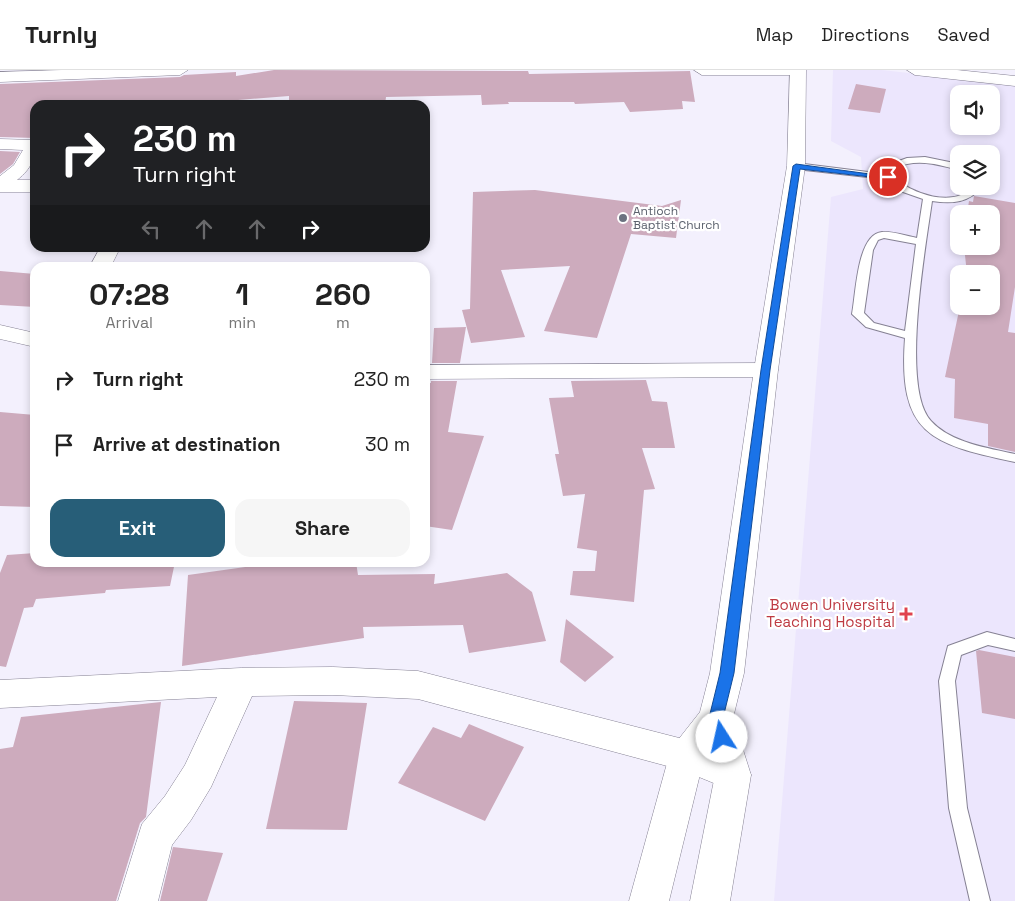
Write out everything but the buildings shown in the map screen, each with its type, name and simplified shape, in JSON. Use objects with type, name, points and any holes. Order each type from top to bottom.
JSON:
[{"type":"main road","points":[[0,77],[180,70]]},
{"type":"main road","points":[[650,901],[687,756],[716,718],[727,673],[766,370],[796,166],[798,70],[702,70]]},
{"type":"main road","points":[[915,70],[1015,81]]},
{"type":"main road","points":[[0,144],[30,145]]},
{"type":"main road","points":[[0,186],[21,168],[30,153]]},
{"type":"main road","points":[[0,186],[30,186]]},
{"type":"main road","points":[[0,332],[30,339]]},
{"type":"main road","points":[[430,372],[766,370]]},
{"type":"main road","points":[[0,694],[241,682],[333,681],[418,685],[687,756],[733,775]]},
{"type":"main road","points":[[138,901],[155,837],[178,808],[198,776],[241,682]]},
{"type":"main road","points":[[710,901],[733,775],[716,718]]},
{"type":"lane","points":[[888,177],[891,168],[914,160],[936,161],[950,165]]},
{"type":"lane","points":[[796,166],[888,177],[897,187],[928,198],[963,198],[969,195]]},
{"type":"lane","points":[[928,198],[911,336],[910,378],[915,406],[924,422],[941,435],[970,447],[1015,458]]},
{"type":"lane","points":[[911,336],[870,326],[858,314],[868,250],[874,238],[883,235],[923,242]]},
{"type":"lane","points":[[980,901],[958,808],[947,681],[954,651],[987,638],[1015,645]]},
{"type":"shaded area","name":"Bowen University Teaching Hospital","points":[[833,70],[882,70],[1015,85],[1015,901],[774,901],[831,197],[863,189],[861,157],[831,141]]},
{"type":"place","name":"Antioch Baptist Church","points":[[623,218]]},
{"type":"place","name":"Bowen University Teaching Hospital","points":[[906,614]]},
{"type":"route","points":[[722,737],[716,718],[727,673],[766,370],[796,166],[888,177]]}]
